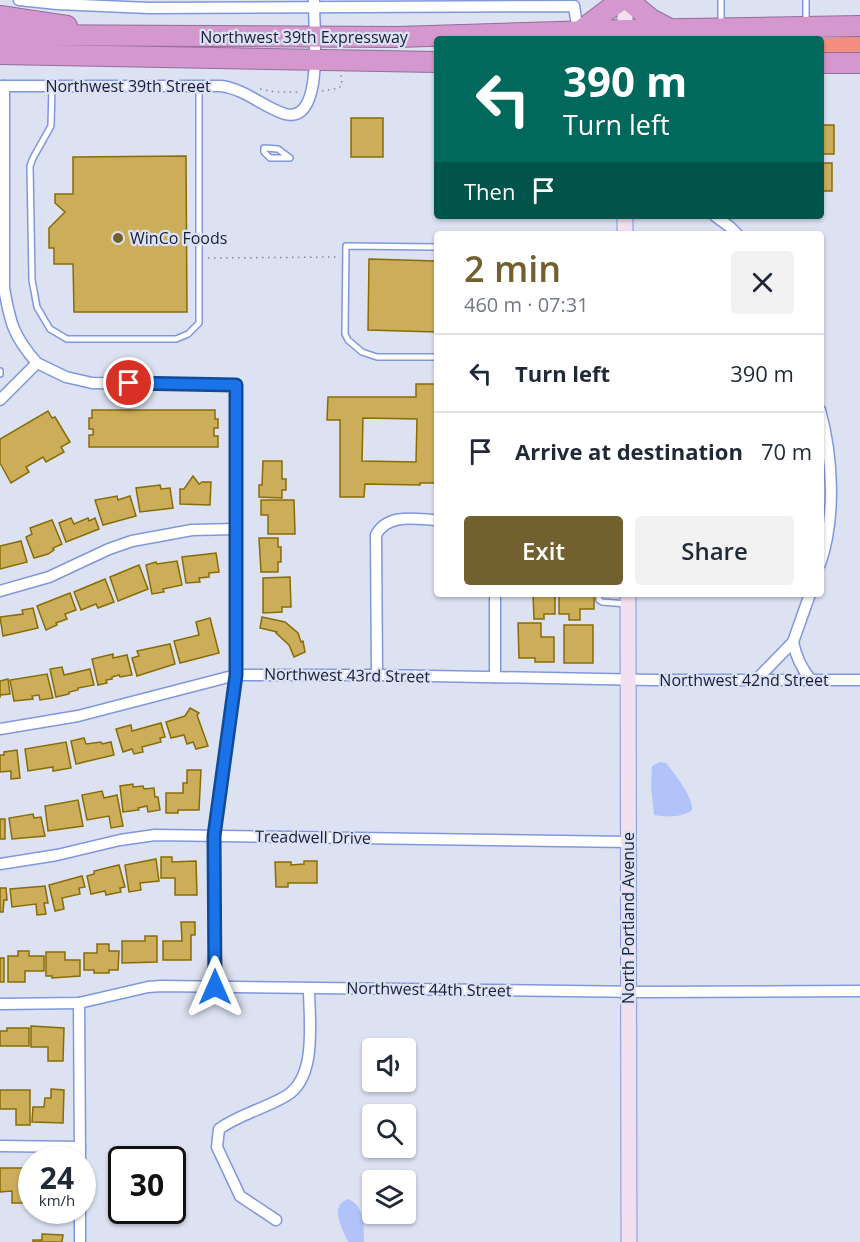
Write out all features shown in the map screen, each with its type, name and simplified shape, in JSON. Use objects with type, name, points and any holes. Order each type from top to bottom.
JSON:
[{"type":"highway","points":[[578,32],[625,0],[651,20],[670,29]]},
{"type":"highway","points":[[0,16],[144,37]]},
{"type":"highway","name":"Northwest 39th Expressway","points":[[0,35],[397,37],[578,32],[625,34],[670,29],[860,26]]},
{"type":"highway","name":"Northwest 39th Expressway","points":[[0,54],[434,62]]},
{"type":"highway","points":[[0,65],[80,56]]},
{"type":"highway","points":[[824,63],[860,63]]},
{"type":"main road","points":[[625,0],[625,34]]},
{"type":"main road","name":"North Portland Avenue","points":[[628,599],[628,1242]]},
{"type":"street","points":[[19,0],[149,8],[314,4],[576,3],[578,32]]},
{"type":"street","points":[[314,4],[314,61]]},
{"type":"street","name":"Northwest 39th Street","points":[[2,86],[199,85],[229,87],[284,113],[294,114],[303,111],[309,102],[313,91],[314,61]]},
{"type":"street","points":[[2,86],[2,294],[12,328],[27,352],[37,363],[66,377],[92,383],[236,385],[236,675],[214,836],[215,987]]},
{"type":"street","points":[[720,219],[734,231]]},
{"type":"street","points":[[0,400],[37,363]]},
{"type":"street","points":[[824,424],[828,437],[830,487],[828,535],[824,550]]},
{"type":"street","points":[[377,675],[376,535],[380,528],[394,519],[434,519]]},
{"type":"street","points":[[0,591],[49,577],[109,549],[132,541],[192,530],[236,529]]},
{"type":"street","points":[[495,597],[495,677]]},
{"type":"street","points":[[755,681],[793,642],[809,597]]},
{"type":"street","points":[[793,642],[803,671],[811,680]]},
{"type":"street","name":"Northwest 43rd Street","points":[[0,729],[78,716],[236,675],[628,680]]},
{"type":"street","name":"Northwest 42nd Street","points":[[628,680],[860,680]]},
{"type":"street","name":"Treadwell Drive","points":[[0,864],[155,835],[628,842]]},
{"type":"street","name":"Northwest 44th Street","points":[[0,1004],[79,1003],[148,987],[860,991]]},
{"type":"street","points":[[276,1220],[240,1196],[217,1147],[219,1129],[233,1119],[287,1095],[301,1081],[309,1058],[309,988]]},
{"type":"street","points":[[79,1003],[80,1146]]},
{"type":"street","points":[[0,1146],[18,1146]]},
{"type":"street","points":[[80,1224],[80,1242]]},
{"type":"lane","points":[[720,0],[721,28]]},
{"type":"lane","points":[[806,0],[806,27]]},
{"type":"lane","points":[[52,86],[51,126],[30,166],[32,279],[37,307],[50,329],[67,339],[176,339],[188,334],[199,323],[199,85]]},
{"type":"lane","points":[[434,247],[346,246],[345,306],[345,334],[362,352],[377,357],[434,357]]},
{"type":"lane","points":[[599,597],[602,602],[628,599]]},
{"type":"path","points":[[327,90],[339,88],[342,85]]},
{"type":"path","points":[[207,258],[339,258]]},
{"type":"shaded area","points":[[860,36],[860,57],[824,57],[824,38]]},
{"type":"water","points":[[660,762],[666,763],[687,792],[692,805],[692,810],[688,813],[674,816],[654,815],[651,787],[652,766]]},
{"type":"water","points":[[348,1199],[354,1202],[361,1211],[364,1242],[348,1242],[338,1212],[342,1202]]},
{"type":"building","points":[[351,118],[383,118],[383,157],[351,157]]},
{"type":"building","points":[[824,125],[834,125],[834,154],[824,154]]},
{"type":"building","name":"WinCo Foods","points":[[186,156],[187,312],[74,312],[73,264],[54,264],[54,248],[49,248],[49,228],[65,212],[55,203],[55,194],[73,194],[73,157]]},
{"type":"building","points":[[824,163],[832,163],[832,191],[824,191]]},
{"type":"building","points":[[369,259],[434,261],[434,332],[368,330]]},
{"type":"building","points":[[416,384],[434,384],[434,483],[365,484],[364,497],[340,497],[340,420],[327,420],[328,397],[416,397]],"holes":[[[363,418],[417,419],[416,462],[362,461]]]},
{"type":"building","points":[[92,410],[215,410],[218,428],[214,428],[214,436],[218,436],[218,447],[89,447],[89,435],[93,435],[93,429],[89,429]]},
{"type":"building","points":[[48,411],[52,418],[55,417],[70,442],[61,447],[64,452],[46,462],[43,457],[26,467],[29,472],[11,483],[0,463],[0,439]]},
{"type":"building","points":[[263,461],[282,461],[282,479],[286,479],[286,490],[282,490],[282,498],[259,497]]},
{"type":"building","points":[[193,476],[199,484],[211,482],[210,505],[180,504],[180,489],[184,489]]},
{"type":"building","points":[[160,485],[161,489],[170,488],[173,508],[140,512],[136,488]]},
{"type":"building","points":[[117,496],[118,500],[130,496],[136,516],[103,525],[95,500]]},
{"type":"building","points":[[261,500],[294,500],[295,534],[268,534],[268,515],[261,515]]},
{"type":"building","points":[[71,518],[74,524],[88,518],[89,521],[95,518],[99,529],[66,542],[59,523]]},
{"type":"building","points":[[52,520],[62,544],[53,548],[54,550],[48,554],[34,558],[26,537],[32,534],[30,528]]},
{"type":"building","points":[[259,538],[278,538],[278,547],[281,547],[281,562],[278,562],[278,572],[261,572]]},
{"type":"building","points":[[21,541],[27,562],[0,569],[0,546]]},
{"type":"building","points":[[216,553],[219,572],[209,573],[209,577],[199,578],[200,582],[186,583],[182,557]]},
{"type":"building","points":[[177,561],[182,585],[152,594],[146,565]]},
{"type":"building","points":[[139,565],[148,589],[118,601],[110,577]]},
{"type":"building","points":[[290,577],[291,607],[282,607],[282,612],[263,613],[263,578]]},
{"type":"building","points":[[105,579],[114,602],[98,608],[96,604],[81,610],[74,592]]},
{"type":"building","points":[[70,593],[76,610],[65,614],[67,619],[46,630],[37,606]]},
{"type":"building","points":[[533,597],[555,597],[555,614],[544,614],[544,619],[534,619]]},
{"type":"building","points":[[559,597],[594,597],[594,609],[580,609],[580,620],[569,620],[569,614],[559,614]]},
{"type":"building","points":[[33,608],[38,628],[3,636],[0,617],[23,614],[22,610]]},
{"type":"building","points":[[262,617],[285,622],[298,633],[301,642],[303,641],[305,652],[294,657],[289,645],[277,632],[260,628]]},
{"type":"building","points":[[210,618],[219,653],[180,663],[174,641],[199,635],[196,622]]},
{"type":"building","points":[[518,623],[541,623],[541,637],[554,637],[554,662],[535,662],[535,658],[519,658]]},
{"type":"building","points":[[564,625],[593,625],[593,663],[564,663]]},
{"type":"building","points":[[170,644],[175,664],[137,676],[132,658],[139,656],[137,651]]},
{"type":"building","points":[[113,654],[113,658],[127,655],[132,675],[112,677],[106,680],[107,683],[98,685],[92,659]]},
{"type":"building","points":[[62,667],[64,675],[90,669],[94,685],[78,688],[69,694],[56,697],[50,669]]},
{"type":"building","points":[[47,674],[53,698],[40,700],[39,695],[32,696],[33,699],[14,701],[10,680]]},
{"type":"building","points":[[8,679],[10,694],[0,695],[0,681]]},
{"type":"building","points":[[190,708],[199,713],[197,715],[208,746],[196,749],[193,742],[187,744],[184,735],[171,738],[166,722],[185,716]]},
{"type":"building","points":[[161,723],[165,737],[160,738],[161,742],[142,747],[143,752],[134,754],[132,749],[123,752],[116,729],[131,725],[132,731]]},
{"type":"building","points":[[84,738],[86,744],[111,742],[114,755],[76,764],[71,741]]},
{"type":"building","points":[[66,742],[71,768],[53,771],[53,767],[28,771],[25,749]]},
{"type":"building","points":[[17,750],[20,778],[11,779],[11,771],[0,772],[0,755]]},
{"type":"building","points":[[187,770],[201,770],[199,810],[178,810],[178,813],[166,813],[166,793],[183,793],[183,783],[187,783]]},
{"type":"building","points":[[133,784],[133,787],[154,788],[160,810],[148,812],[147,806],[138,808],[139,810],[123,812],[120,786]]},
{"type":"building","points":[[102,791],[104,798],[117,795],[123,826],[111,828],[109,816],[87,820],[82,795]]},
{"type":"building","points":[[78,800],[83,826],[48,831],[45,806]]},
{"type":"building","points":[[33,814],[34,818],[41,817],[45,836],[12,839],[9,818]]},
{"type":"building","points":[[0,819],[5,819],[5,839],[0,839]]},
{"type":"building","points":[[161,857],[172,857],[172,862],[196,861],[197,895],[175,895],[175,878],[161,878]]},
{"type":"building","points":[[156,859],[159,881],[140,883],[141,890],[129,892],[125,865]]},
{"type":"building","points":[[304,861],[317,861],[317,883],[288,883],[288,887],[276,887],[275,862],[291,862],[291,865],[304,864]]},
{"type":"building","points":[[119,865],[125,887],[120,888],[121,892],[106,895],[105,891],[91,894],[87,876],[94,874],[94,871]]},
{"type":"building","points":[[82,876],[85,887],[79,888],[80,894],[62,898],[64,909],[55,911],[49,885]]},
{"type":"building","points":[[45,886],[48,903],[44,903],[46,914],[37,915],[36,904],[12,907],[10,889]]},
{"type":"building","points":[[0,888],[6,888],[7,900],[4,900],[3,912],[0,912]]},
{"type":"building","points":[[181,922],[195,922],[195,935],[191,935],[191,960],[163,960],[163,941],[182,941]]},
{"type":"building","points":[[145,936],[157,936],[157,962],[122,963],[122,941],[145,941]]},
{"type":"building","points":[[97,944],[109,944],[109,951],[119,951],[118,970],[109,970],[109,973],[94,973],[94,970],[84,970],[84,953],[97,953]]},
{"type":"building","points":[[18,951],[29,951],[29,956],[44,956],[44,971],[25,971],[25,982],[8,982],[8,956],[18,956]]},
{"type":"building","points":[[46,952],[65,952],[65,960],[80,960],[80,976],[52,978],[52,976],[46,976]]},
{"type":"building","points":[[0,958],[4,958],[4,982],[0,982]]},
{"type":"building","points":[[31,1026],[64,1028],[63,1061],[48,1061],[48,1047],[31,1047]]},
{"type":"building","points":[[7,1028],[29,1028],[29,1046],[0,1046],[0,1031],[7,1031]]},
{"type":"building","points":[[51,1089],[64,1090],[63,1123],[32,1122],[33,1107],[44,1107],[45,1098],[51,1098]]},
{"type":"building","points":[[0,1090],[30,1090],[30,1125],[16,1125],[16,1109],[0,1109]]},
{"type":"building","points":[[0,1168],[18,1168],[18,1203],[12,1203],[12,1191],[0,1192]]},
{"type":"building","points":[[42,1234],[63,1235],[62,1242],[33,1242],[33,1240],[42,1240]]},
{"type":"place","name":"WinCo Foods","points":[[118,238]]},
{"type":"route","points":[[129,383],[236,385],[236,675],[214,836],[215,987]]}]
